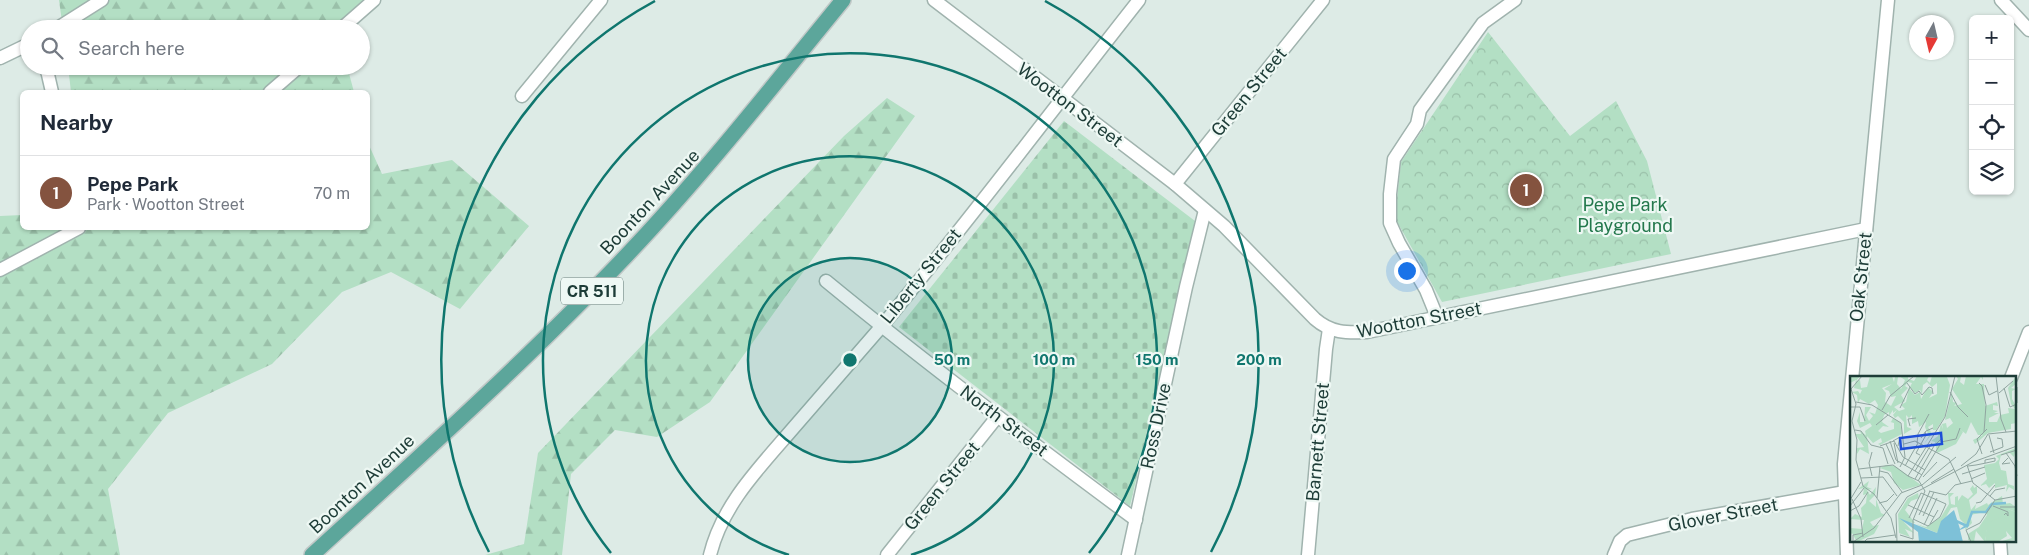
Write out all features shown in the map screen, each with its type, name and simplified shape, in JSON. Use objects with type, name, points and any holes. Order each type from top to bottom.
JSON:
[{"type":"main road","name":"Boonton Avenue","points":[[312,555],[560,322],[626,256],[708,167],[843,0]]},
{"type":"street","points":[[70,20],[102,0]]},
{"type":"street","points":[[351,20],[374,0]]},
{"type":"street","points":[[522,96],[601,0]]},
{"type":"street","name":"Wootton Street","points":[[934,0],[1175,184],[1224,226],[1315,319],[1329,329],[1348,333],[1367,332],[1866,229]]},
{"type":"street","name":"Liberty Street","points":[[710,555],[714,536],[744,486],[881,326],[1139,0]]},
{"type":"street","name":"Green Street","points":[[1175,184],[1323,0]]},
{"type":"street","points":[[1437,317],[1426,290],[1390,224],[1390,194],[1394,159],[1417,124],[1420,110],[1483,23],[1515,0]]},
{"type":"street","name":"Oak Street","points":[[1851,376],[1888,0]]},
{"type":"street","points":[[2001,0],[2029,30]]},
{"type":"street","points":[[0,58],[20,48]]},
{"type":"street","points":[[48,75],[52,90]]},
{"type":"street","points":[[272,90],[290,75]]},
{"type":"street","name":"Ross Drive","points":[[1128,555],[1186,288],[1205,210]]},
{"type":"street","points":[[0,270],[75,230]]},
{"type":"street","name":"North Street","points":[[826,281],[997,417],[1136,520]]},
{"type":"street","name":"Barnett Street","points":[[1308,555],[1329,329]]},
{"type":"street","points":[[2012,376],[2029,332]]},
{"type":"street","name":"Oak Street","points":[[1848,555],[1844,464],[1850,387]]},
{"type":"street","name":"Green Street","points":[[887,555],[997,417]]},
{"type":"street","name":"Glover Street","points":[[1614,555],[1620,541],[1628,535],[1700,518],[1845,492]]},
{"type":"street","points":[[2000,542],[2001,555]]},
{"type":"green space","points":[[59,0],[374,0],[350,20],[62,20]]},
{"type":"green space","name":"Pepe Park Playground","points":[[1488,32],[1570,136],[1616,101],[1647,161],[1671,254],[1442,302],[1395,218],[1401,162]]},
{"type":"green space","points":[[69,75],[349,75],[353,90],[71,90]]},
{"type":"green space","points":[[887,98],[915,116],[710,402],[657,437],[615,430],[571,474],[562,555],[485,555],[524,544],[538,453],[844,136]]},
{"type":"green space","points":[[1064,121],[1195,221],[1130,506],[899,327]]},
{"type":"green space","points":[[370,147],[382,174],[452,160],[529,226],[460,309],[391,272],[342,292],[272,364],[168,413],[108,489],[120,555],[0,555],[0,216],[20,215],[20,230],[370,230]]},
{"type":"place","name":"Pepe Park","points":[[1526,190]]}]
